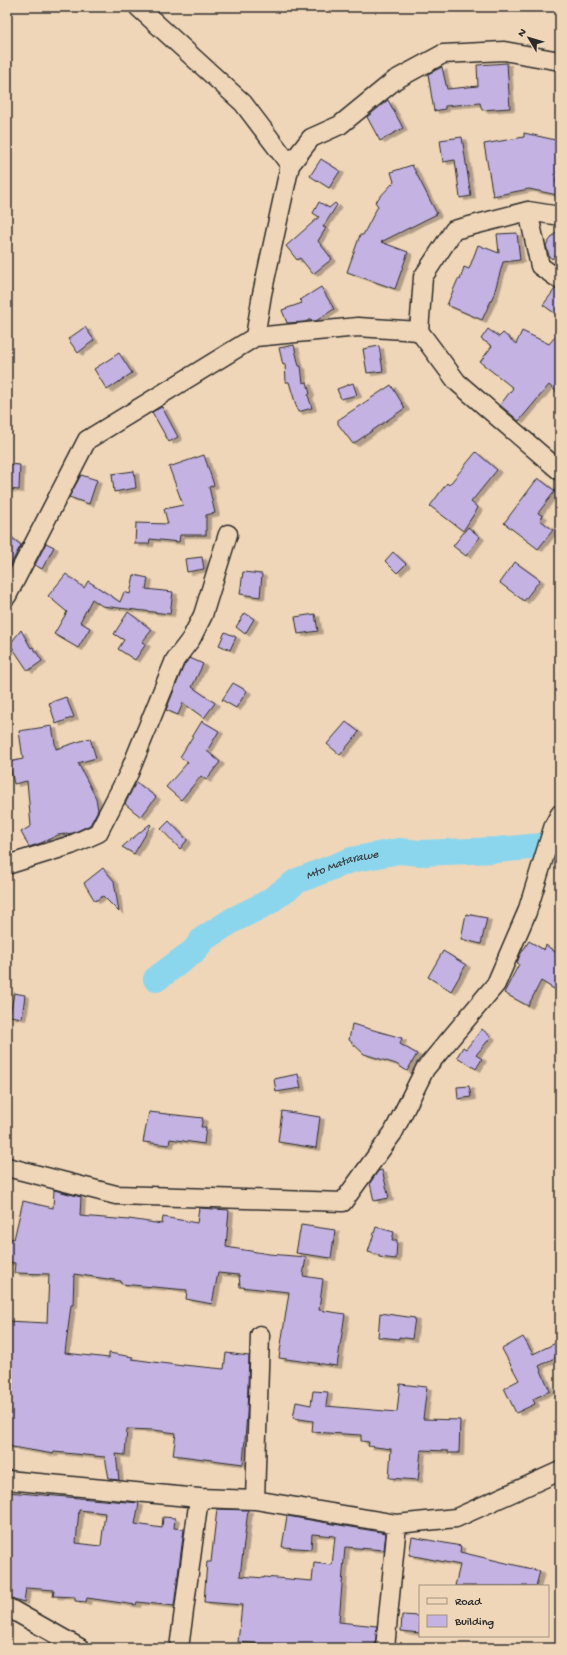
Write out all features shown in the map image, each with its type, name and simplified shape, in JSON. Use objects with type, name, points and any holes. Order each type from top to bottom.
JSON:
[{"type":"street","points":[[138,7],[243,103],[290,165]]},
{"type":"street","points":[[254,337],[290,165],[311,138],[340,125],[395,80],[443,54],[504,51],[560,62]]},
{"type":"street","points":[[560,216],[528,211],[454,230],[423,277],[419,331],[457,382],[560,471]]},
{"type":"street","points":[[528,211],[540,266],[560,280]]},
{"type":"street","points":[[7,596],[87,440],[254,337],[358,327],[419,331]]},
{"type":"street","points":[[7,865],[71,845],[98,833],[129,773],[174,660],[191,639],[203,616],[228,534]]},
{"type":"street","points":[[7,1167],[116,1195],[343,1202],[393,1133],[425,1069],[496,984],[527,912],[554,825],[560,814]]},
{"type":"street","points":[[255,1500],[260,1335]]},
{"type":"street","points":[[7,1480],[199,1498],[255,1500],[396,1524],[456,1518],[560,1470]]},
{"type":"street","points":[[179,1648],[199,1498]]},
{"type":"street","points":[[385,1648],[396,1524]]},
{"type":"street","points":[[7,1607],[80,1648]]},
{"type":"building","points":[[507,63],[510,108],[482,110],[480,103],[445,106],[445,109],[434,111],[428,74],[442,67],[447,89],[478,86],[477,65]]},
{"type":"building","points":[[388,100],[403,128],[380,141],[367,117]]},
{"type":"building","points":[[524,133],[560,141],[556,183],[559,184],[557,195],[529,189],[493,196],[484,144],[524,137]]},
{"type":"building","points":[[462,137],[471,196],[460,198],[455,160],[443,162],[440,140]]},
{"type":"building","points":[[321,159],[340,171],[329,188],[310,176]]},
{"type":"building","points":[[412,165],[437,214],[381,242],[408,252],[395,289],[347,272],[360,235],[363,235],[378,206],[375,202],[394,182],[391,172]]},
{"type":"building","points":[[319,202],[329,208],[335,203],[337,205],[323,227],[326,228],[318,241],[332,259],[313,274],[300,258],[297,260],[286,246],[319,217],[313,213]]},
{"type":"building","points":[[560,227],[560,249],[552,259],[549,256],[546,245]]},
{"type":"building","points":[[517,233],[520,260],[503,262],[494,294],[482,320],[447,305],[458,279],[460,280],[464,267],[469,269],[478,245],[499,253],[497,234]]},
{"type":"building","points":[[321,287],[334,309],[316,321],[312,321],[311,319],[305,322],[287,323],[282,310],[302,303],[300,300]]},
{"type":"building","points":[[555,289],[560,290],[560,317],[543,305]]},
{"type":"building","points":[[85,327],[94,340],[78,353],[68,339]]},
{"type":"building","points":[[488,329],[499,337],[503,333],[516,344],[522,331],[549,344],[560,331],[560,395],[549,385],[519,421],[500,405],[513,388],[480,362],[492,346],[481,339]]},
{"type":"building","points":[[294,345],[299,366],[301,366],[303,383],[307,382],[310,394],[308,395],[312,408],[298,412],[289,382],[286,382],[285,364],[283,365],[279,348]]},
{"type":"building","points":[[379,346],[383,371],[367,373],[363,349]]},
{"type":"building","points":[[119,353],[132,373],[107,390],[94,369]]},
{"type":"building","points":[[353,383],[357,395],[341,399],[337,389]]},
{"type":"building","points":[[391,385],[405,408],[353,444],[338,424],[338,420]]},
{"type":"building","points":[[162,407],[178,437],[169,442],[152,412]]},
{"type":"building","points":[[476,452],[497,470],[471,502],[478,508],[463,531],[430,506],[447,483],[449,485]]},
{"type":"building","points":[[204,455],[214,485],[209,487],[215,513],[206,515],[206,535],[180,535],[179,542],[150,539],[149,544],[135,544],[136,523],[168,524],[164,509],[183,505],[169,467]]},
{"type":"building","points":[[7,464],[20,465],[19,490],[7,489]]},
{"type":"building","points":[[134,471],[136,488],[114,492],[112,474]]},
{"type":"building","points":[[81,475],[97,480],[89,504],[69,497]]},
{"type":"building","points":[[538,478],[555,491],[538,513],[543,516],[540,520],[553,530],[538,549],[504,523]]},
{"type":"building","points":[[468,527],[480,537],[466,556],[453,546]]},
{"type":"building","points":[[7,534],[21,545],[7,571]]},
{"type":"building","points":[[46,543],[54,547],[42,569],[35,565]]},
{"type":"building","points":[[393,552],[406,564],[397,573],[385,561]]},
{"type":"building","points":[[202,557],[204,569],[187,572],[185,559]]},
{"type":"building","points":[[515,562],[540,580],[524,601],[500,583]]},
{"type":"building","points":[[243,572],[262,574],[260,597],[240,594]]},
{"type":"building","points":[[66,574],[84,588],[88,581],[120,602],[124,592],[130,594],[134,575],[148,578],[146,589],[173,592],[170,614],[102,606],[92,599],[80,622],[90,628],[78,648],[54,634],[67,612],[48,596]]},
{"type":"building","points":[[128,612],[152,630],[142,642],[146,644],[135,660],[118,649],[124,640],[114,634]]},
{"type":"building","points":[[245,613],[254,619],[245,634],[236,627]]},
{"type":"building","points":[[315,614],[318,631],[298,634],[295,617]]},
{"type":"building","points":[[21,630],[31,648],[33,647],[42,661],[28,671],[10,644]]},
{"type":"building","points":[[225,632],[236,637],[230,650],[219,645]]},
{"type":"building","points":[[190,658],[203,664],[192,687],[215,703],[204,718],[183,703],[178,715],[166,710],[184,665]]},
{"type":"building","points":[[233,683],[247,691],[236,708],[222,700]]},
{"type":"building","points":[[66,697],[74,717],[56,724],[49,703]]},
{"type":"building","points":[[202,721],[219,731],[207,751],[220,762],[206,780],[201,776],[181,800],[166,787],[188,762],[180,757]]},
{"type":"building","points":[[346,722],[359,732],[340,755],[327,744]]},
{"type":"building","points":[[52,726],[56,749],[90,738],[96,758],[78,763],[96,798],[98,810],[90,825],[73,833],[58,835],[29,847],[21,832],[31,826],[27,781],[14,784],[9,762],[23,759],[19,731]]},
{"type":"building","points":[[136,782],[156,797],[141,817],[125,804]]},
{"type":"building","points":[[169,821],[187,840],[180,849],[161,829]]},
{"type":"building","points":[[150,824],[151,825],[134,854],[122,847]]},
{"type":"building","points":[[103,868],[114,881],[119,912],[103,896],[95,901],[84,883]]},
{"type":"building","points":[[466,914],[487,918],[481,944],[461,939]]},
{"type":"building","points":[[529,941],[544,950],[546,945],[560,956],[560,982],[554,989],[541,981],[528,1006],[504,993],[519,964],[517,963],[520,955]]},
{"type":"building","points":[[443,951],[466,965],[451,991],[428,977]]},
{"type":"building","points":[[14,993],[25,995],[22,1018],[10,1016]]},
{"type":"building","points":[[352,1024],[402,1038],[400,1044],[417,1054],[407,1071],[396,1064],[364,1054],[349,1040]]},
{"type":"building","points":[[482,1029],[491,1037],[476,1055],[482,1059],[476,1069],[457,1057],[463,1047],[466,1049]]},
{"type":"building","points":[[298,1074],[301,1088],[276,1092],[274,1079]]},
{"type":"building","points":[[469,1086],[471,1097],[458,1099],[457,1087]]},
{"type":"building","points":[[282,1111],[320,1117],[316,1148],[278,1142]]},
{"type":"building","points":[[149,1112],[203,1118],[201,1127],[206,1127],[204,1144],[170,1139],[169,1145],[143,1142]]},
{"type":"building","points":[[382,1170],[389,1198],[374,1201],[370,1183],[378,1171]]},
{"type":"building","points":[[54,1190],[81,1197],[80,1216],[129,1219],[162,1224],[163,1217],[197,1223],[199,1208],[229,1210],[226,1247],[269,1254],[306,1257],[303,1276],[323,1279],[319,1310],[345,1314],[337,1366],[279,1358],[289,1292],[240,1287],[239,1275],[218,1273],[212,1304],[186,1299],[187,1290],[121,1284],[121,1281],[74,1274],[73,1305],[71,1305],[65,1353],[109,1358],[109,1353],[133,1357],[132,1359],[183,1366],[224,1369],[226,1353],[249,1356],[247,1414],[243,1464],[173,1455],[176,1433],[154,1430],[127,1429],[125,1455],[116,1454],[119,1480],[109,1479],[105,1457],[54,1452],[53,1454],[7,1446],[7,1321],[47,1323],[49,1274],[14,1273],[15,1263],[7,1262],[7,1238],[14,1239],[23,1201],[53,1208]]},
{"type":"building","points":[[301,1225],[335,1230],[331,1258],[296,1253]]},
{"type":"building","points":[[376,1227],[394,1232],[392,1240],[397,1240],[396,1259],[379,1257],[379,1255],[368,1252]]},
{"type":"building","points":[[380,1313],[415,1318],[412,1339],[399,1337],[399,1339],[378,1337]]},
{"type":"building","points":[[523,1337],[533,1354],[560,1341],[560,1355],[539,1366],[550,1391],[533,1399],[535,1404],[516,1413],[504,1388],[519,1380],[502,1349]]},
{"type":"building","points":[[400,1384],[427,1387],[423,1419],[460,1420],[459,1453],[421,1450],[418,1480],[389,1478],[391,1449],[368,1446],[369,1442],[361,1441],[361,1435],[312,1432],[313,1421],[293,1418],[296,1402],[311,1405],[313,1391],[328,1392],[326,1406],[397,1412]]},
{"type":"building","points":[[7,1492],[139,1503],[135,1524],[162,1528],[163,1517],[175,1518],[174,1528],[184,1529],[174,1606],[137,1602],[136,1605],[87,1598],[86,1602],[75,1601],[75,1597],[53,1596],[54,1590],[26,1588],[24,1602],[7,1597]],"holes":[[[79,1510],[105,1513],[101,1546],[76,1543]]]},
{"type":"building","points":[[217,1509],[248,1510],[240,1576],[312,1581],[314,1563],[332,1565],[335,1536],[312,1534],[311,1549],[282,1547],[287,1516],[386,1533],[384,1550],[345,1547],[339,1622],[377,1626],[375,1648],[317,1648],[238,1642],[242,1605],[204,1602],[207,1562],[211,1562]]},
{"type":"building","points":[[412,1537],[461,1546],[460,1552],[540,1571],[536,1585],[455,1585],[460,1565],[409,1555]]},
{"type":"building","points":[[402,1615],[419,1616],[419,1633],[401,1631]]},
{"type":"waterway","name":"Mto Matarawe","points":[[156,979],[194,951],[203,939],[233,920],[267,903],[297,881],[351,860],[399,851],[420,853],[497,850],[551,845],[560,847]]}]
